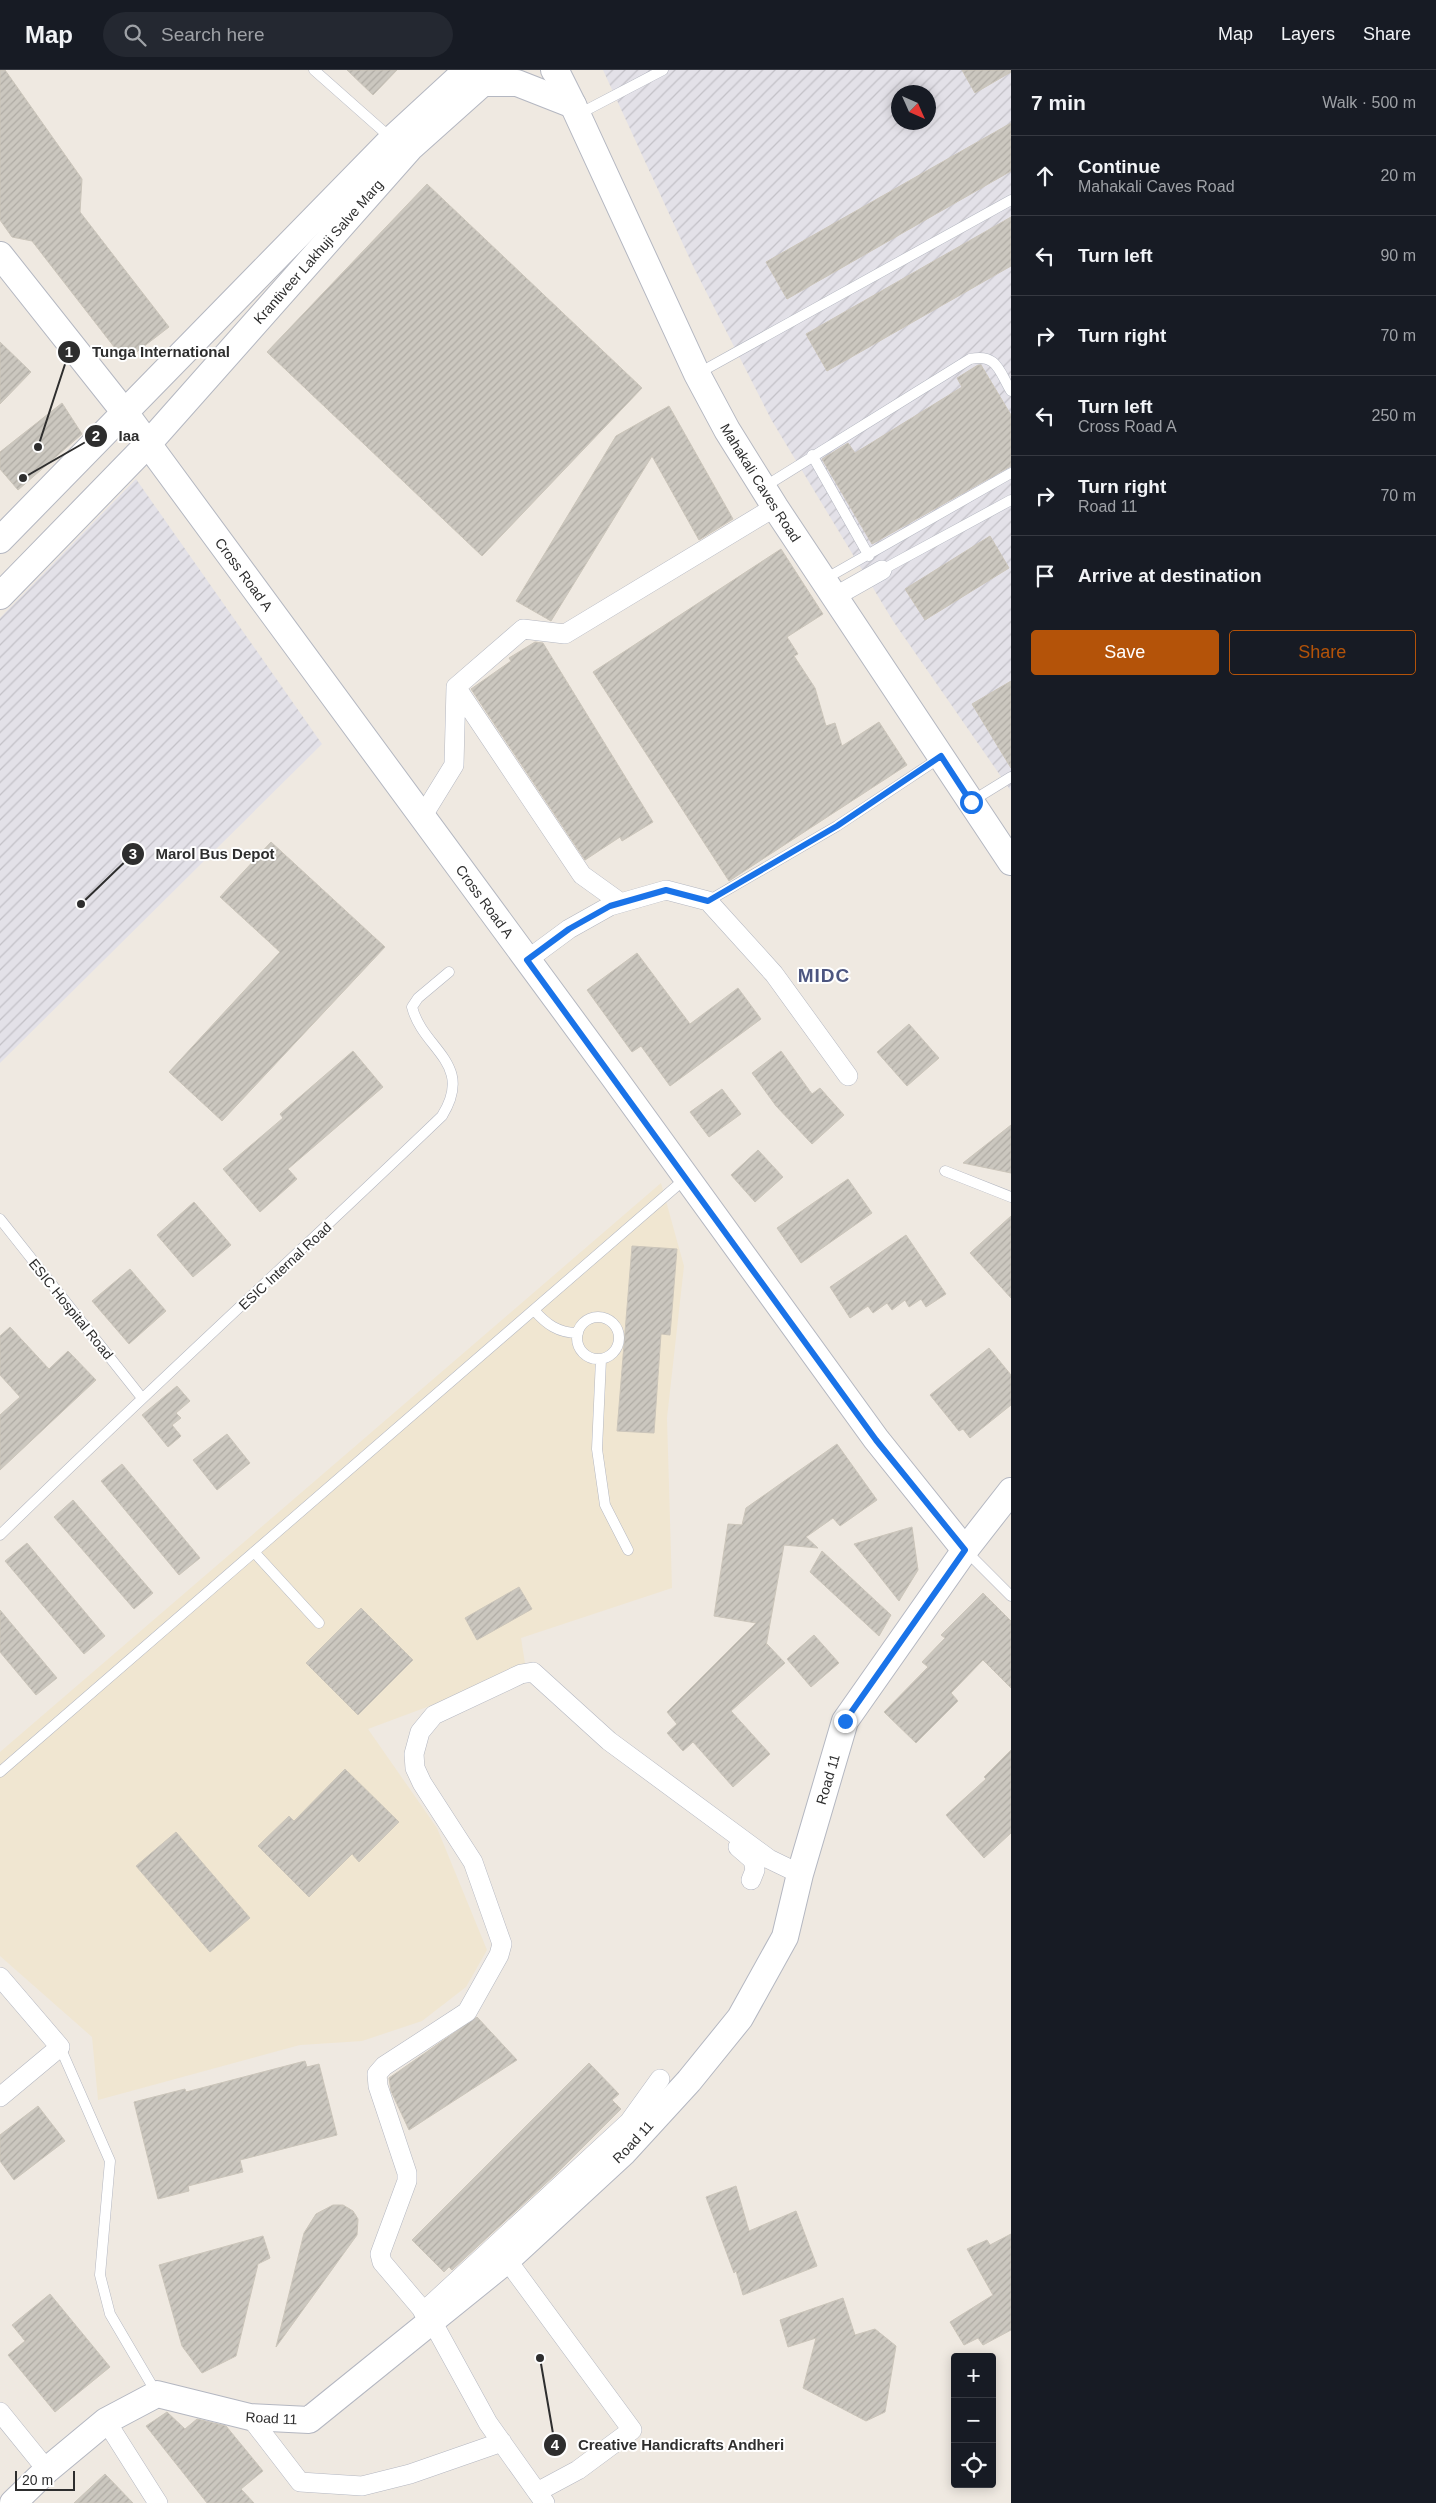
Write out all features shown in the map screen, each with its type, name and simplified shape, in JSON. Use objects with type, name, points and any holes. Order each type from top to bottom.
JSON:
[{"type":"street","name":"Mahakali Caves Road","points":[[558,72],[697,374],[769,497],[1011,862]]},
{"type":"street","name":"Krantiveer Lakhuji Salve Marg","points":[[0,540],[126,414],[392,139],[483,74]]},
{"type":"street","name":"Krantiveer Lakhuji Salve Marg","points":[[0,596],[148,444],[411,147],[483,74]]},
{"type":"street","points":[[483,74],[517,83],[575,110]]},
{"type":"street","name":"Cross Road A","points":[[0,255],[126,414],[527,960],[876,1440],[965,1550]]},
{"type":"street","points":[[422,817],[454,765],[456,687],[522,629],[565,634],[769,497]]},
{"type":"street","points":[[830,588],[882,570]]},
{"type":"street","points":[[456,687],[582,875],[621,903]]},
{"type":"street","points":[[527,960],[569,929],[610,906],[666,890],[708,901],[774,974],[848,1076]]},
{"type":"street","name":"Road 11","points":[[158,2394],[250,2417],[309,2420],[428,2317],[507,2260],[623,2153],[689,2082],[740,2018],[785,1937],[800,1874],[845,1721],[965,1550],[1011,1491]]},
{"type":"street","points":[[507,2260],[632,2430],[541,2497],[488,2423],[428,2317],[382,2262],[380,2254],[407,2181],[407,2173],[378,2086],[377,2074],[384,2066],[467,2012],[499,1955],[502,1944],[473,1862],[422,1783],[415,1768],[415,1742],[420,1732],[434,1715],[529,1671],[536,1674],[607,1739],[769,1859],[800,1874]]},
{"type":"street","points":[[607,1739],[603,1746],[609,1753],[750,1857],[755,1864],[751,1880]]},
{"type":"street","points":[[0,1977],[60,2047],[0,2097]]},
{"type":"street","points":[[428,2317],[629,2122],[660,2079]]},
{"type":"street","points":[[13,2503],[47,2470],[106,2421],[158,2394]]},
{"type":"street","points":[[0,2412],[47,2470]]},
{"type":"street","points":[[250,2417],[300,2482],[362,2486],[410,2474],[502,2442]]},
{"type":"street","points":[[106,2421],[158,2503]]},
{"type":"lane","points":[[314,70],[392,139]]},
{"type":"lane","points":[[575,110],[662,70]]},
{"type":"lane","points":[[697,374],[1011,200]]},
{"type":"lane","points":[[769,497],[812,455],[970,360],[983,356],[994,362],[1011,391]]},
{"type":"lane","points":[[812,455],[869,556]]},
{"type":"lane","points":[[830,588],[869,556],[1011,473]]},
{"type":"lane","points":[[882,570],[1011,500]]},
{"type":"lane","points":[[708,901],[837,826],[941,756]]},
{"type":"lane","points":[[971,802],[1011,776]]},
{"type":"lane","name":"ESIC Internal Road","points":[[0,1535],[142,1398],[284,1268],[442,1116],[451,1101],[453,1086],[449,1068],[441,1052],[416,1021],[412,1007],[418,998],[449,972]]},
{"type":"lane","points":[[946,1171],[1011,1197]]},
{"type":"lane","points":[[0,1772],[686,1178]]},
{"type":"lane","name":"ESIC Hospital Road","points":[[0,1219],[142,1398]]},
{"type":"lane","points":[[534,1310],[545,1323],[568,1333],[578,1333]]},
{"type":"lane","points":[[597,1317],[610,1320],[618,1332],[618,1346],[608,1357],[601,1359],[588,1356],[579,1346],[578,1333],[585,1322],[597,1317]]},
{"type":"lane","points":[[601,1359],[597,1449],[605,1505],[628,1550]]},
{"type":"lane","points":[[965,1550],[1011,1596]]},
{"type":"lane","points":[[254,1552],[319,1623]]},
{"type":"lane","points":[[60,2047],[110,2161],[100,2275],[110,2314],[158,2394]]},
{"type":"shaded area","points":[[603,70],[1011,70],[1011,791],[893,621],[772,421],[694,268]]},
{"type":"shaded area","points":[[136,479],[322,744],[0,1063],[0,618]]},
{"type":"shaded area","points":[[661,1183],[684,1266],[667,1418],[672,1588],[521,1638],[526,1670],[368,1729],[437,1828],[487,1950],[466,1987],[422,2021],[362,2041],[300,2045],[98,2100],[92,2037],[0,1956],[0,1752]]},
{"type":"building","points":[[0,70],[5,70],[82,179],[80,212],[169,327],[125,361],[32,241],[12,237],[0,220]]},
{"type":"building","points":[[347,70],[397,70],[373,95]]},
{"type":"building","points":[[962,70],[1011,70],[1011,72],[975,93]]},
{"type":"building","points":[[1011,123],[1011,171],[787,299],[766,262]]},
{"type":"building","points":[[427,184],[642,388],[482,556],[267,352]]},
{"type":"building","points":[[1011,217],[1011,266],[827,371],[806,334]]},
{"type":"building","points":[[0,342],[31,372],[0,404]]},
{"type":"building","points":[[981,365],[1011,415],[1011,466],[872,544],[822,459],[848,443],[855,453],[962,387],[957,378]]},
{"type":"building","points":[[62,403],[82,434],[18,490],[0,469],[0,452]]},
{"type":"building","points":[[669,406],[733,519],[699,540],[652,456],[551,621],[516,601],[616,436]]},
{"type":"building","points":[[990,536],[1009,568],[925,620],[905,589]]},
{"type":"building","points":[[781,549],[823,614],[787,637],[798,654],[794,656],[815,688],[826,726],[835,723],[842,746],[879,722],[907,765],[729,881],[593,672]]},
{"type":"building","points":[[535,642],[543,643],[653,822],[622,841],[620,837],[585,860],[471,689],[511,661],[509,658]]},
{"type":"building","points":[[1011,681],[1011,768],[972,704]]},
{"type":"building","points":[[271,842],[385,947],[222,1121],[169,1072],[280,952],[220,897]]},
{"type":"building","points":[[637,953],[690,1024],[738,988],[761,1019],[670,1086],[641,1046],[632,1052],[587,990]]},
{"type":"building","points":[[909,1024],[939,1058],[907,1086],[877,1052]]},
{"type":"building","points":[[353,1051],[383,1087],[288,1169],[297,1179],[260,1212],[223,1169],[283,1118],[280,1114]]},
{"type":"building","points":[[781,1051],[812,1094],[820,1088],[844,1115],[812,1144],[776,1106],[752,1073]]},
{"type":"building","points":[[722,1089],[741,1114],[709,1137],[690,1112]]},
{"type":"building","points":[[1011,1125],[1011,1173],[963,1163]]},
{"type":"building","points":[[758,1150],[783,1177],[755,1202],[731,1175]]},
{"type":"building","points":[[848,1179],[872,1213],[801,1263],[777,1228]]},
{"type":"building","points":[[194,1202],[231,1245],[193,1277],[157,1235]]},
{"type":"building","points":[[1011,1216],[1011,1298],[970,1253]]},
{"type":"building","points":[[906,1235],[946,1294],[926,1307],[921,1299],[909,1307],[905,1300],[892,1310],[887,1303],[873,1313],[868,1306],[850,1318],[830,1287]]},
{"type":"building","points":[[632,1246],[677,1249],[670,1335],[661,1334],[654,1433],[617,1431]]},
{"type":"building","points":[[130,1269],[166,1311],[129,1344],[92,1301]]},
{"type":"building","points":[[10,1327],[49,1369],[68,1351],[96,1380],[0,1470],[0,1415],[20,1397],[0,1375],[0,1336]]},
{"type":"building","points":[[989,1348],[1011,1375],[1011,1405],[970,1438],[963,1429],[959,1431],[930,1395]]},
{"type":"building","points":[[177,1386],[190,1401],[176,1413],[181,1418],[172,1425],[181,1436],[168,1447],[142,1415]]},
{"type":"building","points":[[227,1434],[250,1463],[217,1490],[193,1460]]},
{"type":"building","points":[[837,1444],[877,1500],[840,1526],[833,1518],[806,1537],[818,1548],[784,1545],[766,1646],[767,1644],[785,1663],[731,1711],[770,1754],[733,1787],[693,1742],[683,1751],[667,1733],[677,1724],[667,1712],[756,1623],[714,1616],[728,1524],[742,1525],[746,1508]]},
{"type":"building","points":[[122,1464],[200,1558],[179,1575],[101,1481]]},
{"type":"building","points":[[73,1500],[153,1593],[134,1609],[54,1517]]},
{"type":"building","points":[[912,1527],[918,1570],[899,1601],[854,1544]]},
{"type":"building","points":[[27,1543],[105,1636],[84,1654],[5,1561]]},
{"type":"building","points":[[822,1551],[891,1615],[879,1636],[810,1572]]},
{"type":"building","points":[[519,1587],[532,1609],[477,1640],[465,1618]]},
{"type":"building","points":[[983,1593],[1011,1621],[1011,1688],[983,1660],[951,1693],[958,1701],[916,1743],[884,1712],[928,1667],[922,1662],[945,1638],[941,1635]]},
{"type":"building","points":[[361,1608],[413,1660],[358,1715],[306,1663]]},
{"type":"building","points":[[0,1610],[57,1678],[36,1695],[0,1652]]},
{"type":"building","points":[[814,1635],[839,1663],[811,1687],[787,1659]]},
{"type":"building","points":[[1011,1750],[1011,1833],[984,1858],[946,1815],[986,1779],[984,1777]]},
{"type":"building","points":[[345,1769],[399,1822],[359,1862],[352,1854],[309,1897],[258,1846],[289,1816],[294,1821]]},
{"type":"building","points":[[176,1832],[250,1918],[210,1952],[136,1866]]},
{"type":"building","points":[[477,2017],[517,2060],[409,2130],[391,2091],[389,2078]]},
{"type":"building","points":[[305,2061],[307,2067],[319,2064],[337,2135],[240,2160],[243,2172],[188,2186],[189,2191],[158,2199],[134,2102],[185,2089],[186,2092]]},
{"type":"building","points":[[589,2063],[619,2094],[612,2100],[621,2109],[556,2174],[452,2270],[449,2267],[444,2272],[412,2240]]},
{"type":"building","points":[[38,2106],[65,2141],[14,2180],[0,2161],[0,2135]]},
{"type":"building","points":[[736,2186],[749,2231],[796,2211],[817,2266],[743,2295],[736,2271],[734,2273],[706,2197]]},
{"type":"building","points":[[333,2205],[343,2205],[353,2211],[358,2219],[357,2235],[276,2347],[304,2233],[316,2214]]},
{"type":"building","points":[[1011,2234],[1011,2330],[983,2345],[978,2338],[964,2345],[950,2322],[993,2295],[967,2249],[987,2240],[990,2245]]},
{"type":"building","points":[[263,2236],[270,2258],[258,2264],[236,2356],[202,2373],[182,2346],[159,2265]]},
{"type":"building","points":[[50,2294],[110,2367],[55,2412],[8,2355],[25,2341],[12,2325]]},
{"type":"building","points":[[843,2298],[855,2335],[875,2329],[896,2346],[885,2412],[866,2421],[803,2388],[816,2338],[788,2347],[780,2320]]},
{"type":"building","points":[[167,2412],[185,2429],[197,2419],[226,2426],[263,2471],[241,2489],[254,2503],[207,2503],[146,2426]]},
{"type":"building","points":[[105,2474],[133,2503],[74,2503]]},
{"type":"place","name":"Tunga International","points":[[38,447]]},
{"type":"place","name":"Iaa","points":[[23,478]]},
{"type":"place","name":"Marol Bus Depot","points":[[81,904]]},
{"type":"place","name":"Creative Handicrafts Andheri","points":[[540,2358]]},
{"type":"district","name":"MIDC","points":[[824,975]]},
{"type":"route","points":[[845,1721],[965,1550],[876,1440],[527,960],[569,929],[610,906],[666,890],[708,901],[837,826],[941,756],[971,802]]}]
